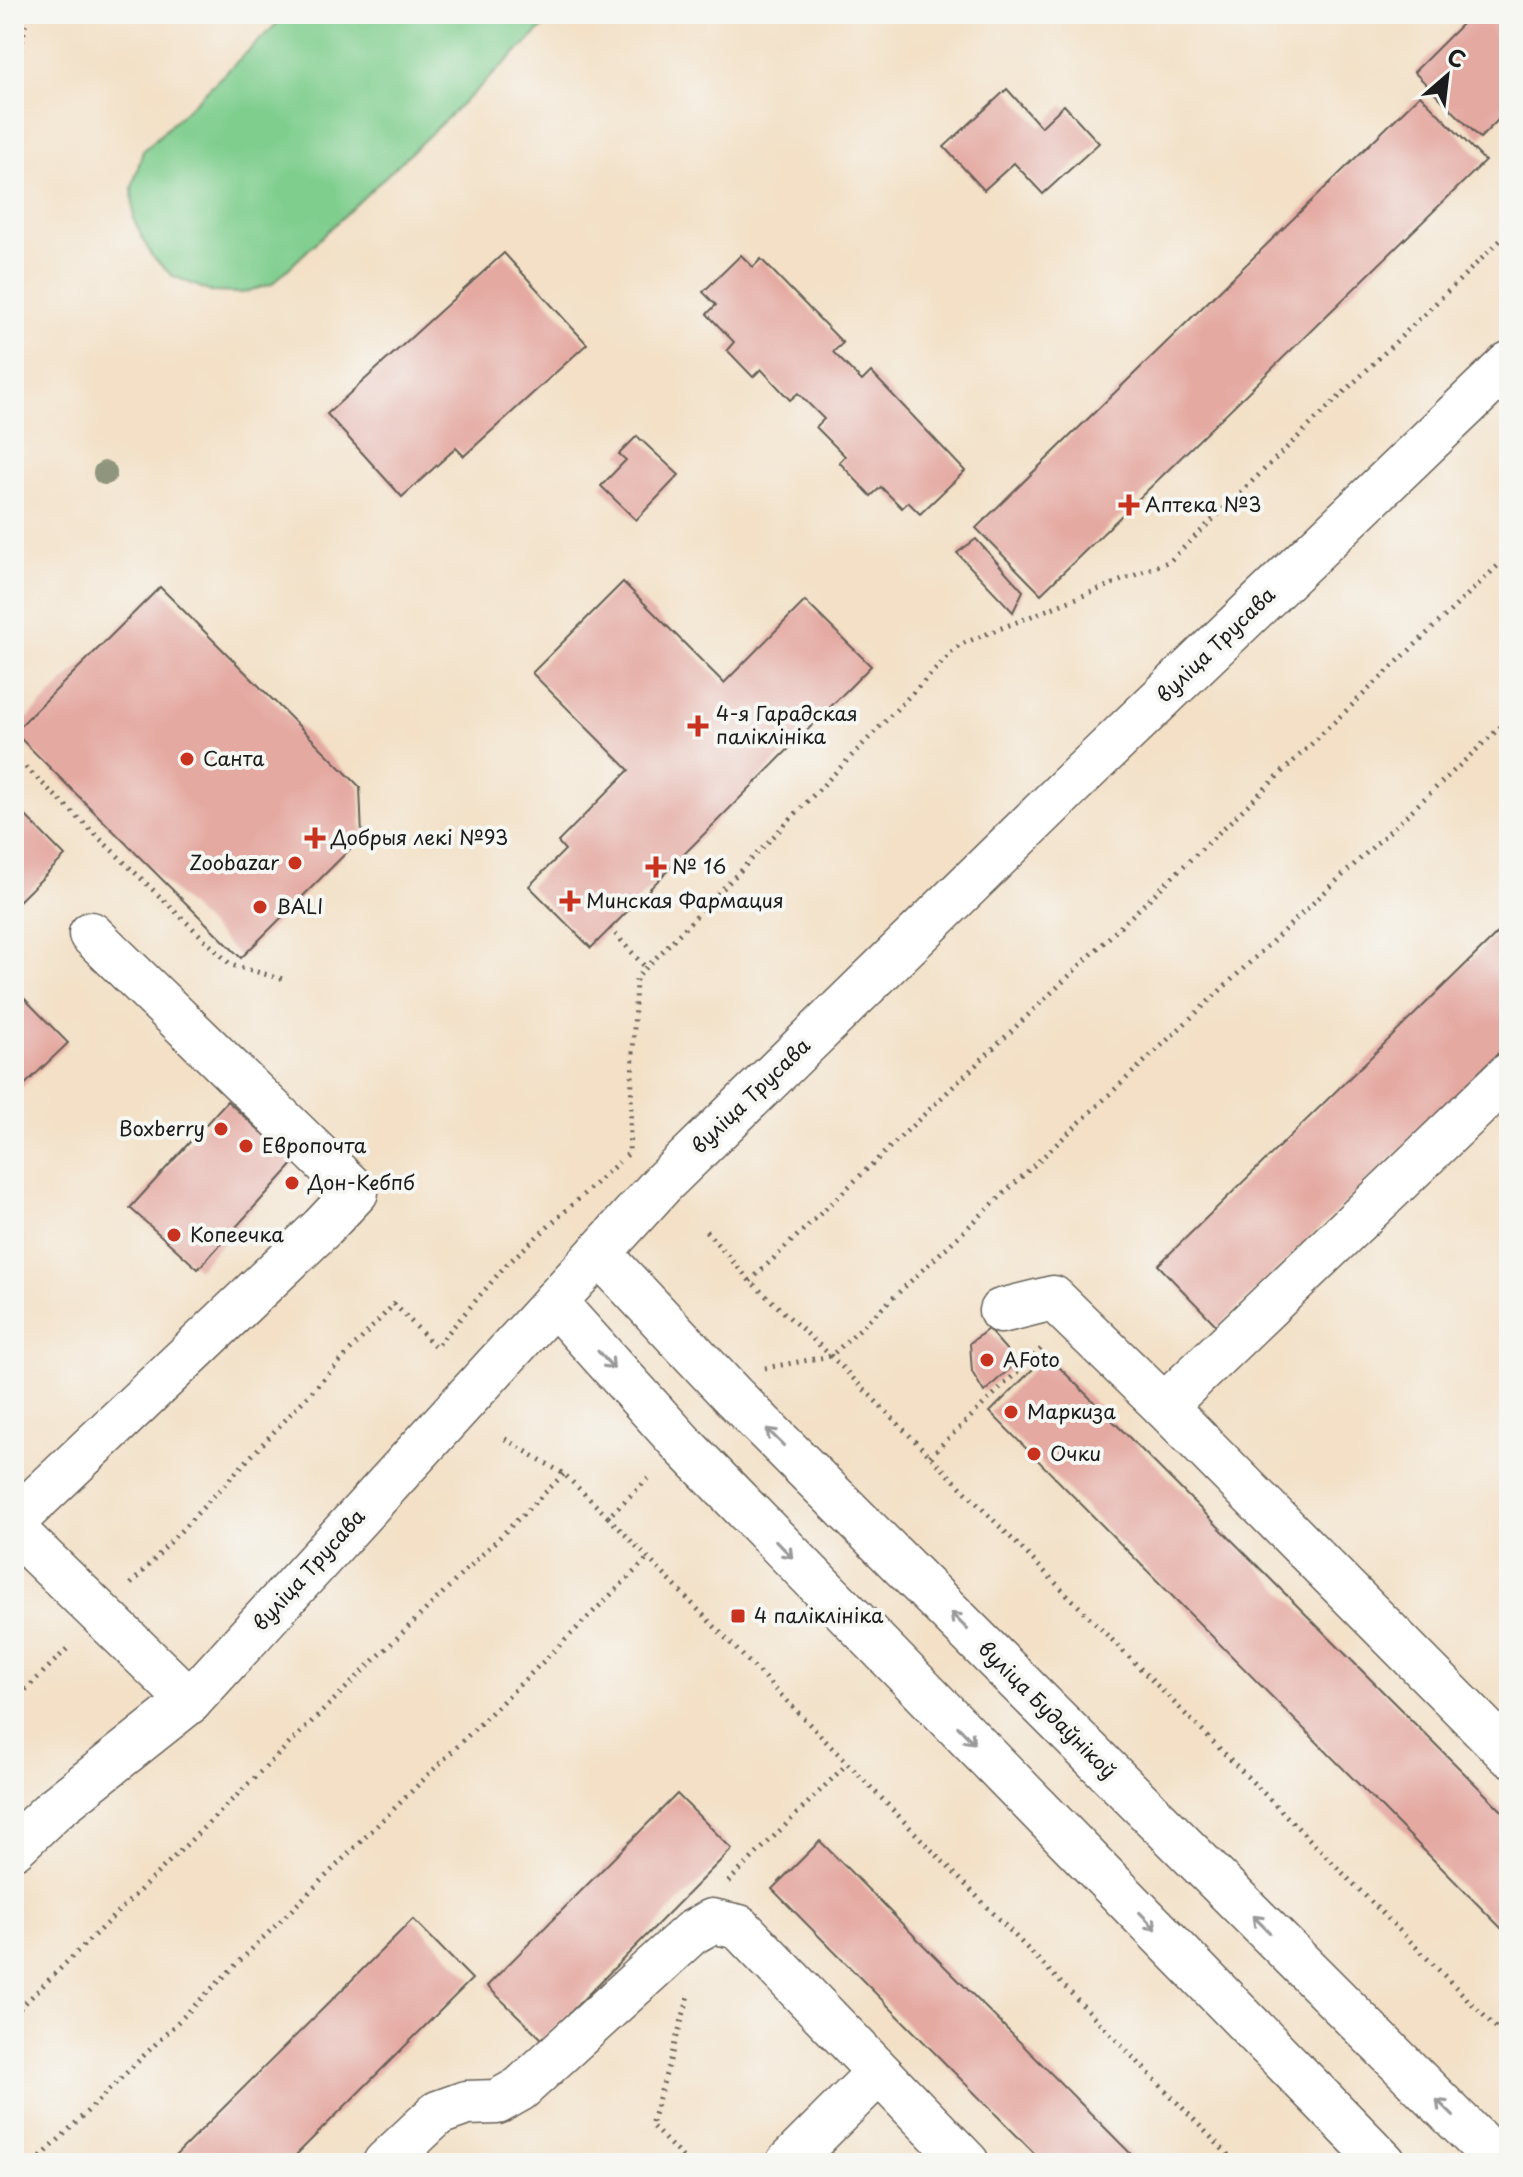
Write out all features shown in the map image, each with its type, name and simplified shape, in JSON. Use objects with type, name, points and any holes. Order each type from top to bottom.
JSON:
[{"type":"street","name":"вуліца Трусава","points":[[14,1847],[54,1809],[190,1701],[663,1183],[1082,774],[1509,364]]},
{"type":"street","points":[[14,1521],[356,1192],[91,934]]},
{"type":"street","points":[[1164,1406],[1509,1075]]},
{"type":"street","name":"вуліца Будаўнікоў","points":[[599,1253],[733,1396],[1500,2163]]},
{"type":"street","points":[[1001,1311],[1053,1298],[1509,1754]]},
{"type":"street","points":[[554,1302],[683,1445],[1384,2163]]},
{"type":"street","points":[[14,1530],[190,1701]]},
{"type":"street","points":[[385,2163],[438,2113],[466,2103],[497,2102],[520,2089],[691,1933],[712,1921],[739,1927],[967,2163]]},
{"type":"street","points":[[788,2163],[878,2073]]},
{"type":"path","points":[[14,89],[27,14]]},
{"type":"path","points":[[14,1701],[101,1615],[394,1304],[436,1347],[506,1265],[629,1153],[636,979],[959,645],[1170,561],[1509,232]]},
{"type":"path","points":[[750,1281],[1509,555]]},
{"type":"path","points":[[764,1368],[831,1356],[1509,719]]},
{"type":"path","points":[[14,756],[231,965],[287,980]]},
{"type":"path","points":[[610,928],[646,968]]},
{"type":"path","points":[[706,1231],[750,1281],[831,1356],[1509,2041]]},
{"type":"path","points":[[505,1439],[564,1474],[608,1517],[1236,2163]]},
{"type":"path","points":[[14,2014],[564,1474]]},
{"type":"path","points":[[608,1517],[652,1474]]},
{"type":"path","points":[[35,2163],[647,1559]]},
{"type":"green space","points":[[287,14],[557,14],[272,284],[242,293],[211,292],[171,275],[151,255],[134,220],[132,188],[143,151]]},
{"type":"building","points":[[1472,14],[1509,14],[1509,109],[1480,138],[1414,72]]},
{"type":"building","points":[[1007,89],[1041,127],[1064,105],[1099,143],[1043,194],[1014,163],[984,190],[944,147]]},
{"type":"building","points":[[1420,95],[1485,161],[1041,594],[976,528]]},
{"type":"building","points":[[504,253],[587,344],[464,456],[456,448],[402,497],[327,414]]},
{"type":"building","points":[[741,255],[753,267],[761,259],[843,343],[833,352],[862,381],[871,372],[965,471],[920,514],[908,502],[902,508],[881,487],[871,496],[839,462],[845,456],[816,427],[824,419],[798,393],[790,400],[761,369],[753,377],[727,350],[734,342],[707,314],[716,305],[703,292]]},
{"type":"building","points":[[637,436],[679,475],[636,520],[601,486],[626,460],[619,454]]},
{"type":"building","points":[[976,539],[1023,591],[1013,612],[957,553]]},
{"type":"building","name":"4-я Гарадская паліклініка","points":[[623,582],[724,683],[805,601],[871,666],[591,948],[529,886],[565,850],[558,842],[629,770],[532,673]]},
{"type":"building","name":"Санта","points":[[160,587],[360,787],[362,837],[241,958],[14,732]]},
{"type":"building","points":[[14,804],[65,856],[14,906]]},
{"type":"building","points":[[1509,922],[1509,1043],[1218,1327],[1158,1265]]},
{"type":"building","points":[[14,988],[68,1043],[14,1095]]},
{"type":"building","points":[[227,1101],[295,1162],[198,1269],[130,1208]]},
{"type":"building","points":[[988,1329],[1017,1362],[984,1392],[972,1372],[970,1343]]},
{"type":"building","points":[[1047,1355],[1509,1818],[1509,1936],[990,1412]]},
{"type":"building","points":[[677,1794],[732,1849],[543,2040],[487,1986]]},
{"type":"building","points":[[820,1841],[1140,2163],[1044,2163],[772,1889]]},
{"type":"building","points":[[413,1919],[472,1979],[288,2163],[168,2163]]},
{"type":"place","name":"Аптека №3","points":[[1129,505]]},
{"type":"place","name":"4-я Гарадская паліклініка","points":[[698,726]]},
{"type":"place","name":"Санта","points":[[187,759]]},
{"type":"place","name":"Добрыя лекі №93","points":[[315,838]]},
{"type":"place","name":"Zoobazar","points":[[295,863]]},
{"type":"place","name":"№ 16","points":[[656,867]]},
{"type":"place","name":"Минская Фармация","points":[[570,901]]},
{"type":"place","name":"BALI","points":[[260,907]]},
{"type":"place","name":"Boxberry","points":[[221,1129]]},
{"type":"place","name":"Европочта","points":[[246,1146]]},
{"type":"place","name":"Дон-Кебпб","points":[[292,1183]]},
{"type":"place","name":"Копеечка","points":[[174,1235]]},
{"type":"place","name":"AFoto","points":[[987,1360]]},
{"type":"place","name":"Маркиза","points":[[1011,1412]]},
{"type":"place","name":"Очки","points":[[1034,1454]]},
{"type":"place","name":"4 паліклініка","points":[[738,1616]]}]
